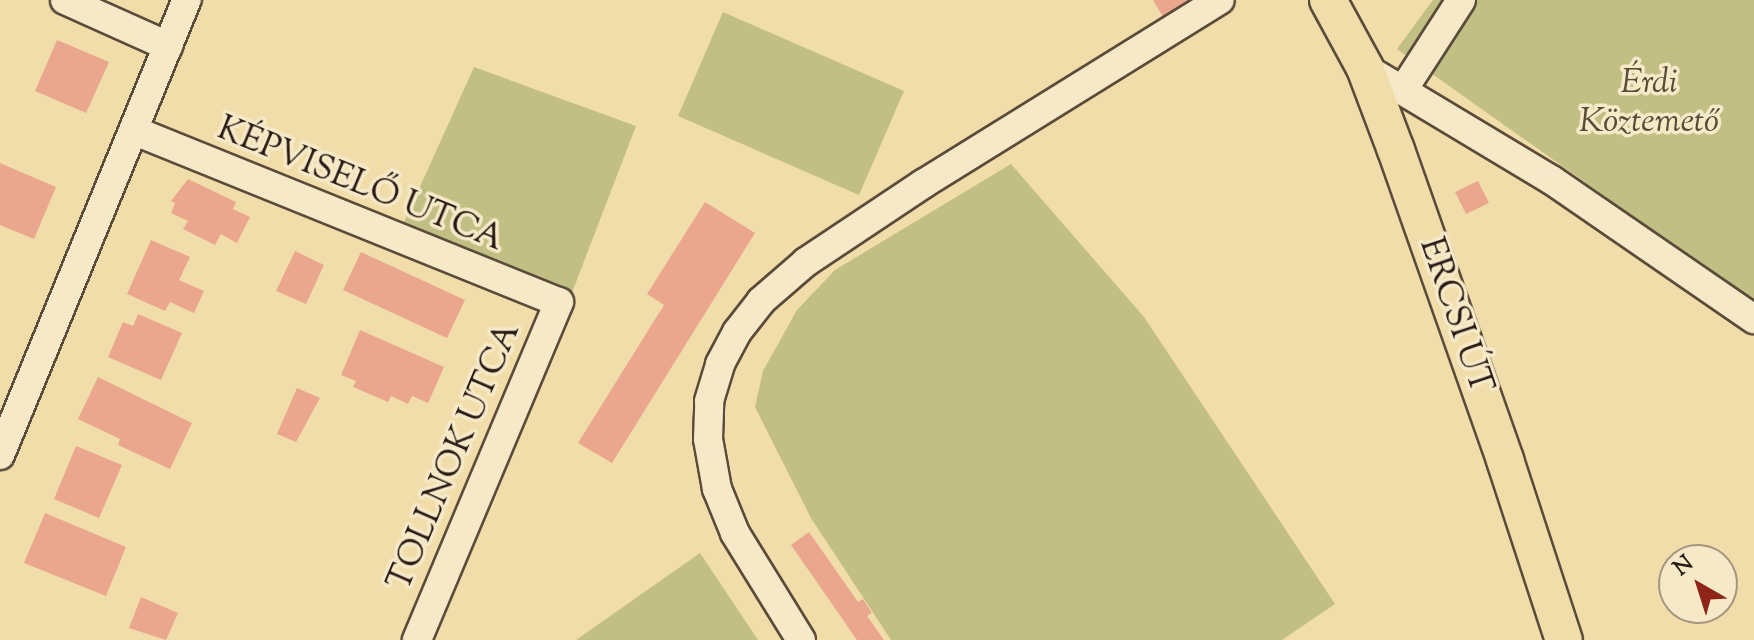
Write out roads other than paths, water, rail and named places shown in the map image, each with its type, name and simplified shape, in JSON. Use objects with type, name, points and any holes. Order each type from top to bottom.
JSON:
[{"type":"main road","name":"ERCSI ÚT","points":[[1328,0],[1365,68],[1505,460],[1564,640]]},
{"type":"street","points":[[65,0],[168,46]]},
{"type":"street","points":[[0,455],[187,0]]},
{"type":"street","points":[[801,640],[735,533],[717,489],[708,439],[709,401],[720,364],[737,332],[761,301],[806,262],[923,184],[1220,0]]},
{"type":"street","points":[[1403,90],[1461,0]]},
{"type":"street","points":[[1365,68],[1553,181],[1754,319]]},
{"type":"street","name":"KÉPVISELŐ UTCA","points":[[135,131],[493,279],[559,302]]},
{"type":"street","name":"TOLLNOK UTCA","points":[[417,640],[559,302]]},
{"type":"park label","name":"Érdi Köztemető","points":[[1649,102]]}]
